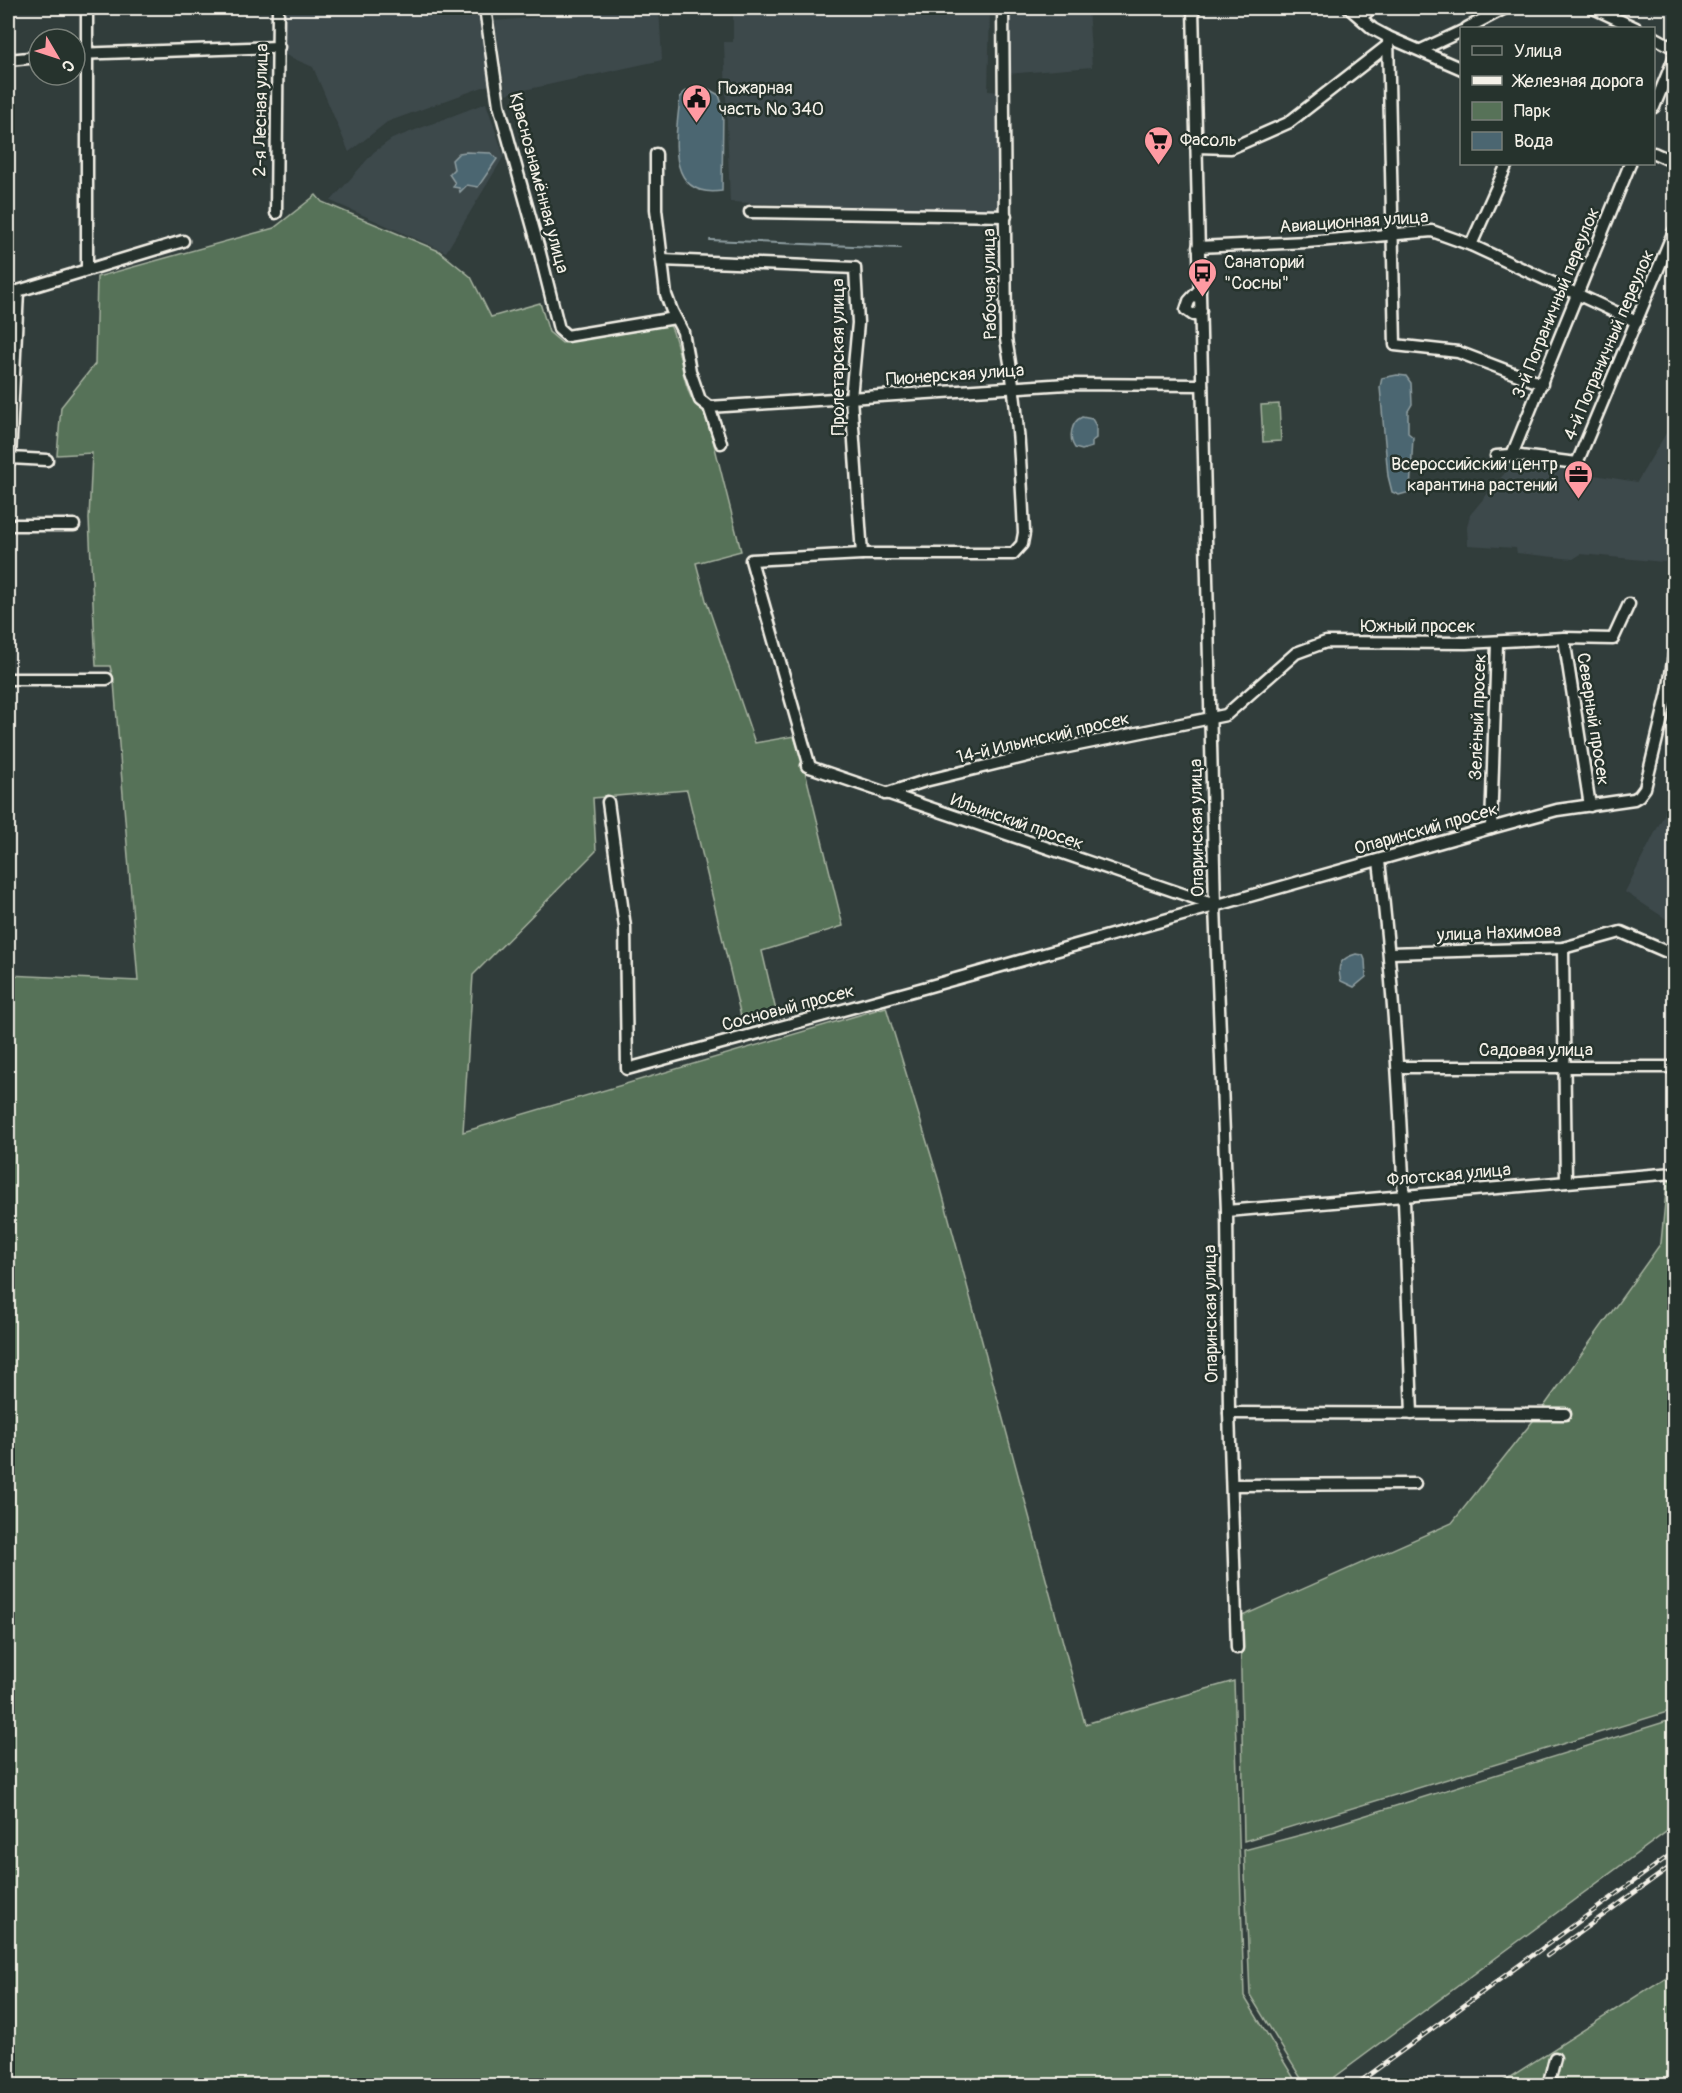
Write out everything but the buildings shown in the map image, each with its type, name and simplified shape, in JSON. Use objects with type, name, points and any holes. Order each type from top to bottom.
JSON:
[{"type":"street","points":[[87,8],[87,270]]},
{"type":"street","name":"2-я Лесная улица","points":[[276,213],[278,8]]},
{"type":"street","name":"Краснознамённая улица","points":[[485,8],[499,105],[559,329],[567,336],[675,318]]},
{"type":"street","name":"Рабочая улица","points":[[862,554],[1013,554],[1022,544],[1024,533],[1015,388],[1006,339],[1003,8]]},
{"type":"street","points":[[1193,8],[1198,247]]},
{"type":"street","points":[[1349,8],[1388,41],[1421,50],[1460,69]]},
{"type":"street","points":[[1361,18],[1371,8]]},
{"type":"street","points":[[1469,27],[1505,8]]},
{"type":"street","points":[[1593,8],[1634,27]]},
{"type":"street","points":[[1421,50],[1460,31]]},
{"type":"street","points":[[1655,38],[1674,48]]},
{"type":"street","points":[[1196,147],[1231,148],[1288,123],[1388,41]]},
{"type":"street","points":[[1388,41],[1395,345],[1458,352],[1542,384]]},
{"type":"street","points":[[88,53],[279,47]]},
{"type":"street","points":[[8,60],[27,58]]},
{"type":"street","points":[[1655,102],[1674,58]]},
{"type":"street","points":[[656,154],[656,209],[666,295],[683,332],[690,371],[700,400],[709,407],[721,443]]},
{"type":"street","points":[[1655,154],[1674,162]]},
{"type":"street","points":[[1471,245],[1507,165]]},
{"type":"street","name":"3-й Пограничный переулок","points":[[1512,455],[1630,165]]},
{"type":"street","points":[[750,212],[1006,216]]},
{"type":"street","name":"Авиационная улица","points":[[1198,247],[1307,242],[1432,231],[1471,245],[1637,322]]},
{"type":"street","name":"4-й Пограничный переулок","points":[[1496,456],[1512,455],[1577,464],[1674,231]]},
{"type":"street","points":[[47,460],[9,458],[13,292],[183,241]]},
{"type":"street","name":"Опаринская улица","points":[[1198,247],[1200,289],[1189,301],[1186,310],[1192,315],[1201,311],[1215,906],[1227,1211],[1229,1413],[1238,1648]]},
{"type":"street","name":"Пролетарская улица","points":[[662,260],[855,268],[858,323],[851,398],[862,554]]},
{"type":"street","name":"Пионерская улица","points":[[709,407],[1067,384],[1202,385]]},
{"type":"street","points":[[8,525],[74,525]]},
{"type":"street","name":"Ильинский просек","points":[[862,554],[751,560],[808,767],[1215,906]]},
{"type":"street","name":"Южный просек","points":[[1210,717],[1226,715],[1296,653],[1326,642],[1497,643],[1564,638],[1613,639],[1629,604]]},
{"type":"street","name":"Северный просек","points":[[1564,638],[1590,806]]},
{"type":"street","name":"Зелёный просек","points":[[1491,828],[1497,643]]},
{"type":"street","name":"Опаринский просек","points":[[1215,906],[1557,810],[1634,799],[1645,788],[1668,693],[1674,655]]},
{"type":"street","points":[[8,679],[107,679]]},
{"type":"street","name":"14-й Ильинский просек","points":[[885,794],[1048,751],[1210,717]]},
{"type":"street","name":"Сосновый просек","points":[[608,802],[625,927],[627,1070],[1215,906]]},
{"type":"street","points":[[1378,861],[1390,953],[1398,1067],[1412,1414]]},
{"type":"street","name":"улица Нахимова","points":[[1390,953],[1563,948],[1621,932],[1674,955]]},
{"type":"street","points":[[1563,948],[1566,1182]]},
{"type":"street","name":"Садовая улица","points":[[1398,1067],[1674,1067]]},
{"type":"street","name":"Флотская улица","points":[[1227,1211],[1674,1173]]},
{"type":"street","points":[[1229,1413],[1565,1414]]},
{"type":"street","points":[[1232,1485],[1415,1484]]},
{"type":"street","points":[[1548,2085],[1555,2058]]},
{"type":"shaded area","points":[[283,8],[480,8],[491,84],[387,122],[349,152],[313,67],[283,54]]},
{"type":"shaded area","points":[[659,8],[662,60],[506,94],[495,21]]},
{"type":"shaded area","points":[[713,8],[990,8],[988,91],[999,92],[1001,213],[730,202],[724,42],[733,42],[733,15],[713,15]]},
{"type":"shaded area","points":[[1007,8],[1088,8],[1092,67],[1007,74]]},
{"type":"shaded area","points":[[486,103],[504,156],[446,252],[331,201],[374,152],[392,139]]},
{"type":"shaded area","name":"Всероссийский центр карантина растений","points":[[1674,420],[1674,563],[1581,554],[1573,559],[1517,553],[1516,548],[1468,545],[1467,527],[1470,515],[1514,462],[1637,482]]},
{"type":"shaded area","points":[[1674,775],[1674,924],[1625,892],[1664,815]]},
{"type":"green space","points":[[316,195],[322,202],[439,251],[471,277],[491,317],[540,303],[549,332],[562,343],[670,325],[677,343],[688,390],[693,401],[706,412],[741,551],[696,563],[706,600],[755,743],[794,736],[803,763],[843,926],[762,951],[777,1015],[743,1025],[687,790],[593,798],[596,851],[473,975],[463,1132],[886,1007],[940,1185],[1085,1724],[1234,1681],[1244,1996],[1298,2085],[8,2086],[8,975],[138,981],[114,682],[110,666],[96,666],[89,519],[92,453],[57,455],[61,407],[95,364],[97,277],[274,228]]},
{"type":"green space","points":[[1279,404],[1281,441],[1263,442],[1261,405]]},
{"type":"green space","points":[[1674,1181],[1674,1710],[1244,1841],[1240,1617],[1452,1523],[1540,1412],[1661,1243],[1667,1182]]},
{"type":"green space","points":[[1674,1719],[1674,1826],[1324,2085],[1305,2085],[1250,1995],[1244,1850],[1312,1832]]},
{"type":"green space","points":[[1674,1972],[1674,2085],[1496,2086]]},
{"type":"water","points":[[708,89],[719,95],[723,107],[722,191],[703,191],[690,185],[682,175],[678,161],[676,146],[680,98],[690,90],[703,92]]},
{"type":"water","points":[[459,153],[491,153],[497,159],[478,187],[467,185],[460,192],[459,188],[453,187],[455,183],[449,174],[454,169],[452,160]]},
{"type":"water","points":[[1406,376],[1411,383],[1412,404],[1408,411],[1408,433],[1413,437],[1410,492],[1399,495],[1392,492],[1388,476],[1380,387],[1382,378]]},
{"type":"water","points":[[1082,417],[1092,419],[1096,426],[1096,438],[1092,441],[1092,447],[1082,450],[1075,448],[1071,435],[1073,426]]},
{"type":"water","points":[[1356,954],[1363,955],[1366,977],[1354,987],[1341,981],[1339,971],[1343,960]]},
{"type":"waterway","points":[[710,240],[901,248]]},
{"type":"railway","points":[[1354,2086],[1674,1852]]},
{"type":"railway","points":[[1547,1956],[1674,1864]]},
{"type":"place","name":"Пожарная часть № 340","points":[[697,124]]},
{"type":"place","name":"Фасоль","points":[[1159,166]]},
{"type":"place","name":"Санаторий \"Сосны\"","points":[[1203,298]]},
{"type":"place","name":"Всероссийский центр карантина растений","points":[[1579,500]]}]
